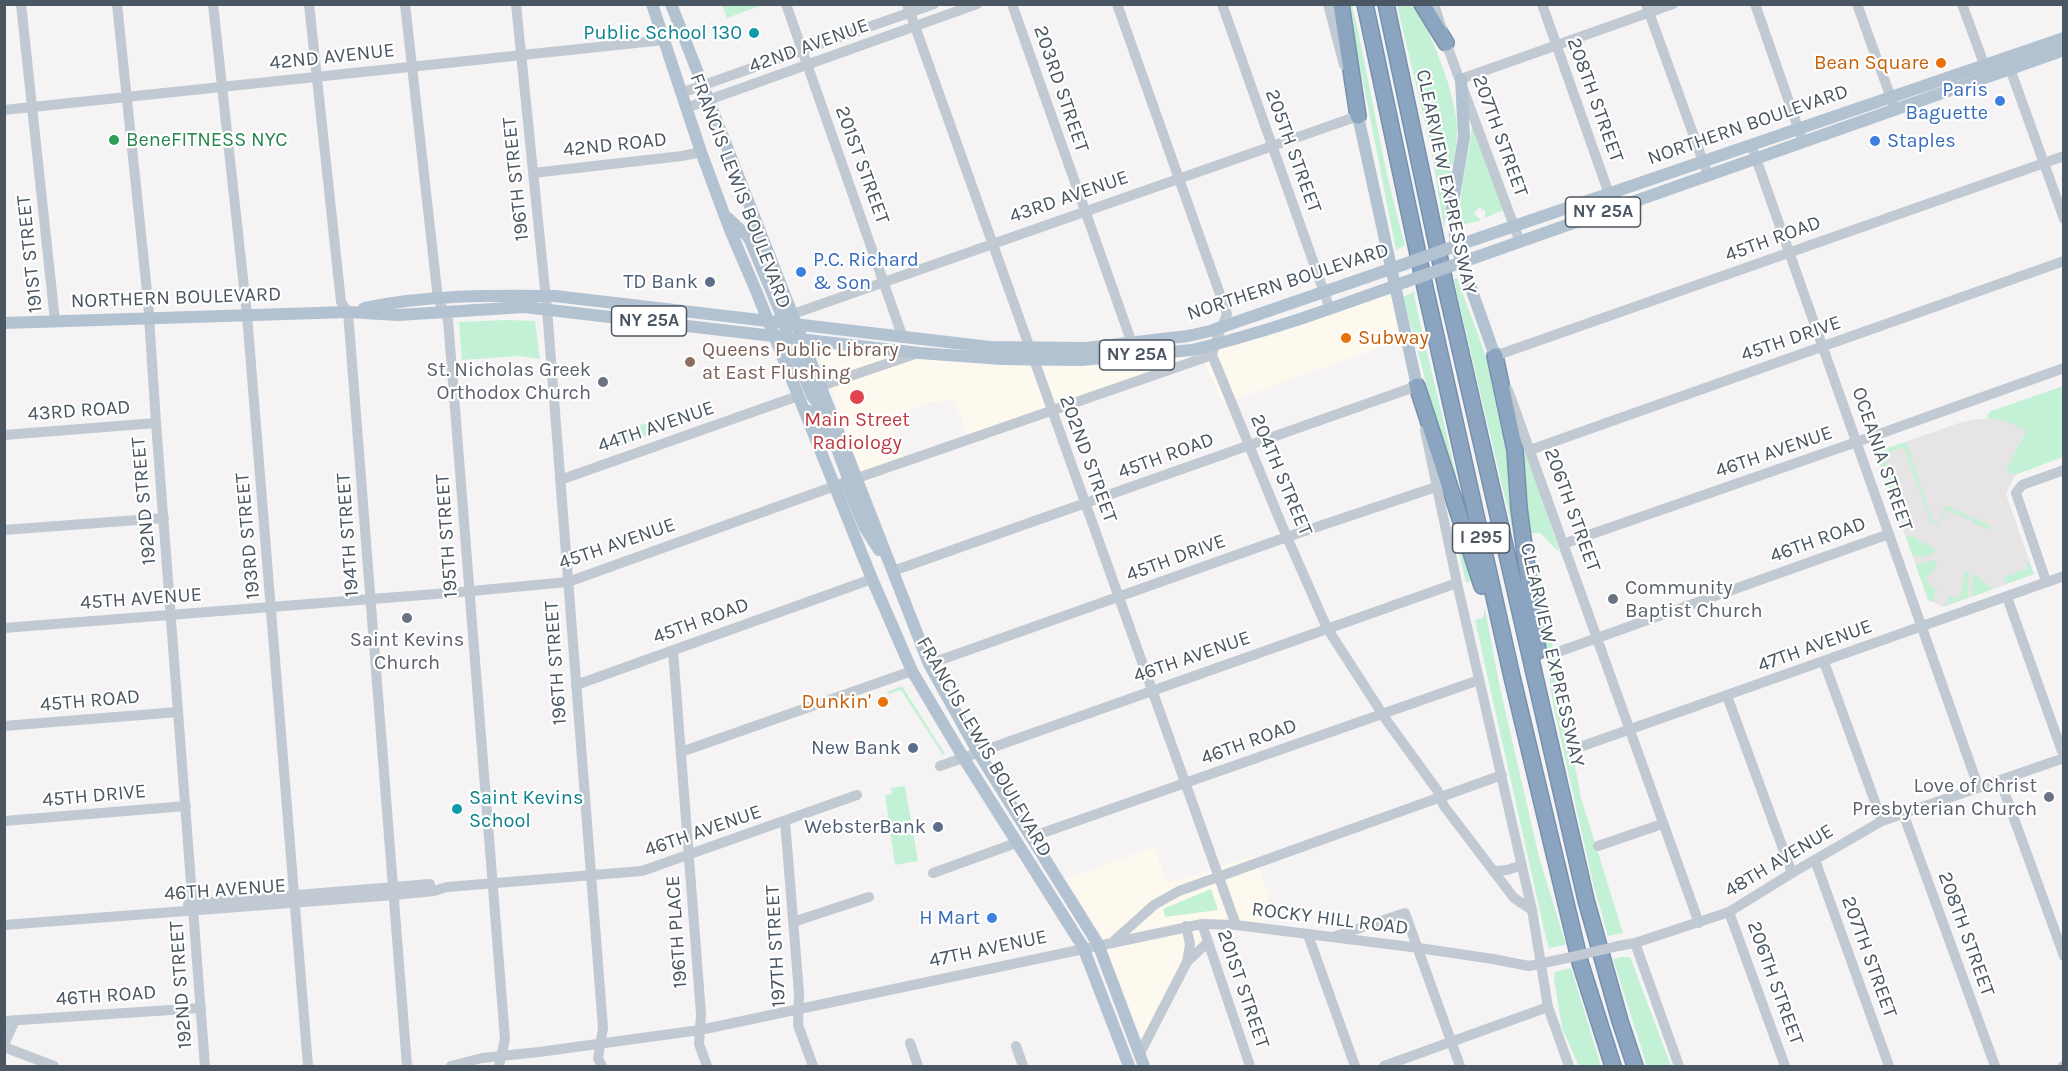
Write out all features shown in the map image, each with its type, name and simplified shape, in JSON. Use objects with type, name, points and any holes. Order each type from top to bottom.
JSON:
[{"type":"highway","points":[[1341,4],[1358,116]]},
{"type":"highway","name":"I 295","points":[[1365,4],[1428,304],[1512,677],[1581,962],[1613,1066]]},
{"type":"highway","name":"CLEARVIEW EXPRESSWAY","points":[[1386,4],[1457,333],[1556,760],[1586,900],[1611,992],[1635,1066]]},
{"type":"highway","points":[[1422,4],[1446,43]]},
{"type":"highway","points":[[1495,356],[1515,450],[1519,508],[1556,760]]},
{"type":"highway","points":[[1417,387],[1512,677]]},
{"type":"main road","name":"FRANCIS LEWIS BOULEVARD","points":[[652,4],[724,215],[783,321],[797,338],[822,386],[834,421],[872,579],[912,670],[963,757],[1083,947],[1129,1066]]},
{"type":"main road","name":"FRANCIS LEWIS BOULEVARD","points":[[671,4],[708,101],[783,321],[774,336],[798,396],[847,482],[893,571],[929,664],[978,752],[1098,944],[1144,1066]]},
{"type":"main road","name":"NORTHERN BOULEVARD","points":[[2008,63],[2064,38]]},
{"type":"main road","name":"NORTHERN BOULEVARD","points":[[348,312],[396,301],[496,295],[550,296],[783,321],[1081,360],[1222,327],[1324,292],[1456,264],[1803,142],[1893,103],[1986,70],[2064,50]]},
{"type":"main road","name":"206TH STREET","points":[[1461,79],[1464,137],[1452,208],[1452,247],[1456,264],[1495,356]]},
{"type":"main road","name":"NORTHERN BOULEVARD","points":[[4,323],[348,312],[398,315],[524,306],[919,353],[1031,353],[1085,348],[1213,350],[1330,309],[1452,247],[1798,129],[1893,103]]},
{"type":"main road","points":[[1358,116],[1397,276],[1417,387]]},
{"type":"main road","points":[[783,321],[784,330],[797,338],[812,396],[834,421]]},
{"type":"street","name":"191ST STREET","points":[[21,4],[55,321]]},
{"type":"street","name":"192ND STREET","points":[[117,4],[149,318],[205,1066]]},
{"type":"street","name":"193RD STREET","points":[[213,4],[247,315],[308,1066]]},
{"type":"street","name":"194TH STREET","points":[[309,4],[341,302],[348,312],[407,1066]]},
{"type":"street","name":"195TH STREET","points":[[405,4],[438,299],[448,320],[506,1040],[500,1061]]},
{"type":"street","name":"196TH STREET","points":[[516,4],[533,172],[550,296],[547,309],[603,1028],[598,1058],[602,1066]]},
{"type":"street","name":"201ST STREET","points":[[786,4],[903,338]]},
{"type":"street","name":"42ND AVENUE","points":[[681,93],[802,51],[909,9],[934,4]]},
{"type":"street","name":"42ND AVENUE","points":[[686,108],[977,4]]},
{"type":"street","name":"203RD STREET","points":[[1012,4],[1134,349]]},
{"type":"street","points":[[1117,4],[1227,314],[1213,350]]},
{"type":"street","name":"205TH STREET","points":[[1222,4],[1330,309]]},
{"type":"street","points":[[1328,4],[1358,116]]},
{"type":"street","name":"CLEARVIEW EXPRESSWAY","points":[[1434,4],[1446,43]]},
{"type":"street","name":"208TH STREET","points":[[1542,4],[1614,208]]},
{"type":"street","points":[[1461,79],[1648,9],[1673,4]]},
{"type":"street","points":[[1755,4],[1803,142]]},
{"type":"street","points":[[1857,4],[1893,103]]},
{"type":"street","points":[[1962,4],[1986,70]]},
{"type":"street","name":"202ND STREET","points":[[909,9],[1236,925]]},
{"type":"street","points":[[1648,9],[1708,175]]},
{"type":"street","name":"42ND AVENUE","points":[[4,110],[664,40]]},
{"type":"street","name":"207TH STREET","points":[[1446,43],[1520,242]]},
{"type":"street","points":[[2008,63],[2064,219]]},
{"type":"street","name":"43RD AVENUE","points":[[783,321],[884,281],[1358,116]]},
{"type":"street","name":"OCEANIA STREET","points":[[1751,145],[1978,786]]},
{"type":"street","name":"42ND ROAD","points":[[533,172],[701,152]]},
{"type":"street","name":"45TH ROAD","points":[[1495,356],[2064,156]]},
{"type":"street","name":"45TH DRIVE","points":[[1530,450],[2064,261]]},
{"type":"street","name":"45TH AVENUE","points":[[4,628],[469,592],[568,582],[1052,411],[1213,350]]},
{"type":"street","name":"204TH STREET","points":[[1213,350],[1248,446],[1327,628],[1382,714],[1437,790],[1444,806],[1517,902],[1532,910]]},
{"type":"street","points":[[822,386],[919,353]]},
{"type":"street","name":"206TH STREET","points":[[1495,356],[1699,922]]},
{"type":"street","name":"46TH AVENUE","points":[[1563,544],[2064,368]]},
{"type":"street","points":[[1417,387],[1457,583],[1532,910],[1548,1007],[1569,1066]]},
{"type":"street","name":"45TH ROAD","points":[[893,571],[1417,387]]},
{"type":"street","name":"44TH AVENUE","points":[[560,480],[798,396]]},
{"type":"street","name":"43RD ROAD","points":[[4,435],[156,423]]},
{"type":"street","points":[[2046,581],[2016,496],[2017,490],[2022,485],[2064,470]]},
{"type":"street","name":"45TH DRIVE","points":[[929,664],[1287,537],[1436,487]]},
{"type":"street","points":[[4,531],[164,518]]},
{"type":"street","name":"46TH ROAD","points":[[1555,653],[1889,534]]},
{"type":"street","name":"47TH AVENUE","points":[[1577,748],[2064,576]]},
{"type":"street","name":"45TH ROAD","points":[[576,685],[872,579]]},
{"type":"street","name":"46TH AVENUE","points":[[939,766],[1457,583]]},
{"type":"street","points":[[2007,597],[2064,757]]},
{"type":"street","name":"196TH PLACE","points":[[672,651],[701,1014],[699,1044],[707,1066]]},
{"type":"street","points":[[1824,662],[1882,822]]},
{"type":"street","points":[[681,753],[912,670]]},
{"type":"street","name":"46TH ROAD","points":[[1032,837],[1479,680]]},
{"type":"street","points":[[1727,696],[1792,873]]},
{"type":"street","name":"45TH ROAD","points":[[4,726],[178,712]]},
{"type":"street","name":"48TH AVENUE","points":[[1541,965],[1635,943],[1728,912],[1882,822],[2064,757]]},
{"type":"street","points":[[1115,941],[1155,904],[1179,891],[1502,775]]},
{"type":"street","points":[[2000,780],[2064,956]]},
{"type":"street","name":"46TH AVENUE","points":[[8,921],[393,891],[437,884],[447,887],[642,871],[857,795]]},
{"type":"street","name":"45TH DRIVE","points":[[4,821],[186,807]]},
{"type":"street","name":"208TH STREET","points":[[1903,813],[1995,1066]]},
{"type":"street","name":"197TH STREET","points":[[785,821],[799,993],[798,1025],[813,1066]]},
{"type":"street","points":[[1598,846],[1662,824]]},
{"type":"street","points":[[933,873],[1017,843]]},
{"type":"street","name":"207TH STREET","points":[[1815,860],[1890,1066]]},
{"type":"street","points":[[1493,871],[1507,870],[1522,865]]},
{"type":"street","points":[[793,922],[869,897]]},
{"type":"street","name":"206TH STREET","points":[[1728,912],[1785,1066]]},
{"type":"street","points":[[1332,938],[1405,913],[1460,1066]]},
{"type":"street","name":"201ST STREET","points":[[1202,924],[1250,1066]]},
{"type":"street","name":"ROCKY HILL ROAD","points":[[1115,941],[1186,926],[1236,925],[1419,948],[1529,966],[1541,965]]},
{"type":"street","points":[[1140,1053],[1187,962],[1190,944],[1186,926]]},
{"type":"street","points":[[1308,935],[1355,1066]]},
{"type":"street","name":"47TH AVENUE","points":[[451,1066],[482,1058],[500,1061],[539,1052],[700,1030],[1115,941]]},
{"type":"street","points":[[1187,962],[1208,942]]},
{"type":"street","points":[[1635,943],[1679,1066]]},
{"type":"street","points":[[1384,1066],[1548,1007]]},
{"type":"street","name":"46TH ROAD","points":[[4,1046],[10,1021],[201,1008]]},
{"type":"street","points":[[910,1043],[918,1066]]},
{"type":"street","points":[[4,1046],[54,1066]]},
{"type":"street","points":[[1016,1046],[1023,1066]]},
{"type":"shaded area","points":[[1391,294],[1403,339],[1223,404],[1204,361],[971,445],[954,398],[936,404],[934,401],[888,417],[906,467],[865,482],[816,348],[1029,367],[1102,365],[1191,355],[1269,336]]},
{"type":"shaded area","points":[[1987,418],[2026,429],[2006,471],[2015,475],[2006,494],[2034,574],[1944,607],[1928,600],[1876,452],[1962,422]]},
{"type":"shaded area","points":[[1154,847],[1167,883],[1255,856],[1268,893],[1264,935],[1236,930],[1208,930],[1146,1050],[1099,930],[1065,879]]},
{"type":"green space","points":[[722,5],[762,5],[727,18]]},
{"type":"green space","points":[[1348,5],[1352,5],[1390,186],[1405,245],[1396,250]]},
{"type":"green space","points":[[1397,5],[1416,5],[1453,100],[1457,139],[1446,195],[1444,227],[1431,148]]},
{"type":"green space","points":[[1472,123],[1503,210],[1485,218],[1485,211],[1479,207],[1474,214],[1481,220],[1461,225],[1462,187]]},
{"type":"green space","points":[[1457,278],[1501,405],[1511,462],[1519,557],[1457,294],[1454,279]]},
{"type":"green space","points":[[1414,292],[1461,495],[1443,445],[1403,297]]},
{"type":"green space","points":[[535,321],[540,359],[518,356],[462,360],[459,322]]},
{"type":"green space","points":[[2063,386],[2063,457],[2015,475],[2006,471],[2026,430],[2004,421],[1987,418],[1989,412]]},
{"type":"green space","points":[[647,424],[651,434],[615,448],[614,445],[612,446],[611,434],[637,432],[637,425]]},
{"type":"green space","points":[[1906,442],[1932,519],[1940,523],[1939,525],[1930,521],[1904,447],[1883,454],[1896,492],[1891,494],[1876,452]]},
{"type":"green space","points":[[1520,445],[1530,462],[1560,553],[1540,533],[1529,533]]},
{"type":"green space","points":[[1444,485],[1476,579],[1466,583]]},
{"type":"green space","points":[[1948,506],[1991,526],[1989,530],[1972,522],[1972,519],[1969,520],[1947,510],[1942,520],[1940,519],[1945,507]]},
{"type":"green space","points":[[1911,536],[1936,549],[1935,552],[1927,556],[1913,557],[1906,537]]},
{"type":"green space","points":[[1933,560],[1938,564],[1926,579],[1937,591],[1933,602],[1928,600],[1916,565]]},
{"type":"green space","points":[[2029,561],[2034,574],[2006,584],[2004,577],[2028,568],[2026,562]]},
{"type":"green space","points":[[1537,563],[1581,798],[1623,933],[1608,936],[1593,883],[1553,704],[1533,564]]},
{"type":"green space","points":[[1965,571],[1969,572],[1968,598],[1942,606],[1944,603],[1947,604],[1949,596],[1960,598]]},
{"type":"green space","points":[[1973,575],[1976,575],[1993,589],[1972,597]]},
{"type":"green space","points":[[1485,609],[1500,688],[1539,857],[1566,945],[1549,948],[1546,938],[1475,620],[1483,618]]},
{"type":"green space","points":[[902,686],[945,754],[943,755],[901,690],[888,694],[887,692]]},
{"type":"green space","points":[[905,786],[918,861],[895,865],[885,795],[892,794],[891,788]]},
{"type":"green space","points":[[1211,889],[1218,910],[1165,917],[1163,909]]},
{"type":"green space","points":[[1630,957],[1671,1066],[1647,1066],[1613,959]]},
{"type":"green space","points":[[1571,968],[1601,1066],[1579,1066],[1562,1028],[1554,979],[1555,972]]},
{"type":"place","name":"Public School 130","points":[[754,33]]},
{"type":"place","name":"Bean Square","points":[[1941,63]]},
{"type":"place","name":"Paris Baguette","points":[[2000,101]]},
{"type":"place","name":"BeneFITNESS NYC","points":[[114,140]]},
{"type":"place","name":"Staples","points":[[1875,141]]},
{"type":"place","name":"P.C. Richard & Son","points":[[801,272]]},
{"type":"place","name":"TD Bank","points":[[710,282]]},
{"type":"place","name":"Subway","points":[[1346,338]]},
{"type":"place","name":"Queens Public Library at East Flushing","points":[[690,362]]},
{"type":"place","name":"St. Nicholas Greek Orthodox Church","points":[[603,382]]},
{"type":"place","name":"Main Street Radiology","points":[[857,397]]},
{"type":"place","name":"Community Baptist Church","points":[[1613,599]]},
{"type":"place","name":"Saint Kevins Church","points":[[407,618]]},
{"type":"place","name":"Dunkin'","points":[[883,702]]},
{"type":"place","name":"New Bank","points":[[913,748]]},
{"type":"place","name":"Love of Christ Presbyterian Church","points":[[2049,797]]},
{"type":"place","name":"Saint Kevins School","points":[[457,809]]},
{"type":"place","name":"WebsterBank","points":[[938,827]]},
{"type":"place","name":"H Mart","points":[[992,918]]}]
